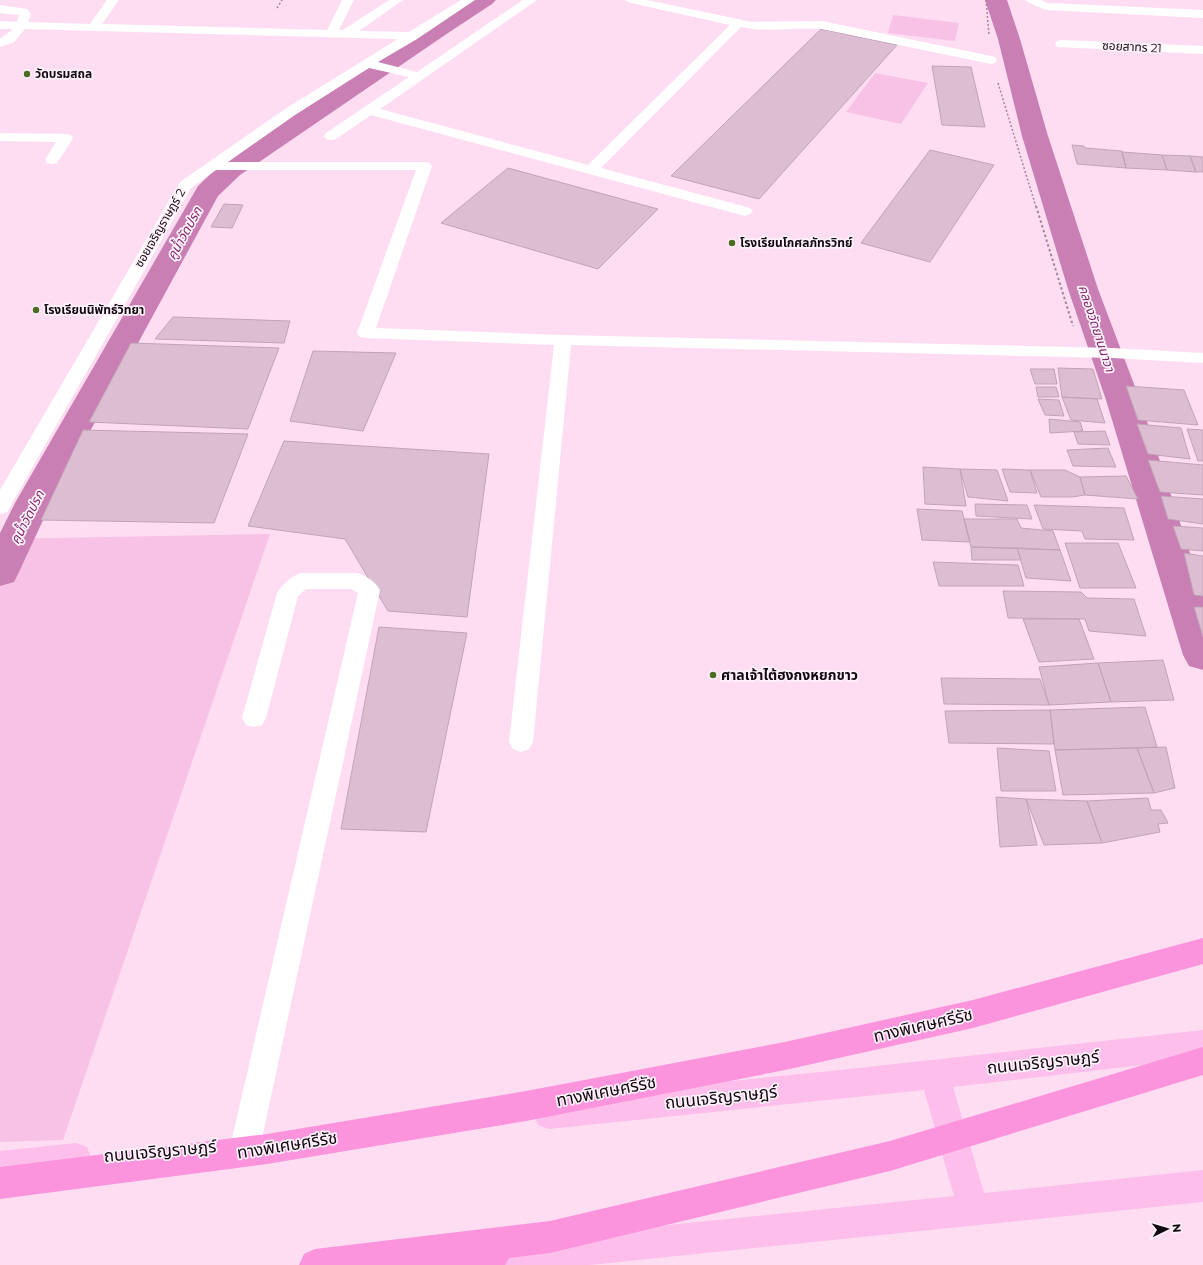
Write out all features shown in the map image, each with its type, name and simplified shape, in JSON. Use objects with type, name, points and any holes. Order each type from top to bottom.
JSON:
[{"type":"highway","name":"ทางพิเศษศรีรัช","points":[[4,1177],[268,1149],[526,1106],[785,1056],[972,1014],[1203,951]]},
{"type":"highway","points":[[458,1265],[550,1237],[890,1156],[1203,1061]]},
{"type":"highway","points":[[315,1265],[550,1237]]},
{"type":"main road","name":"ถนนเจริญราษฎร์","points":[[4,1177],[246,1143],[823,1087],[1203,1044]]},
{"type":"main road","points":[[935,1075],[973,1209]]},
{"type":"main road","points":[[438,1265],[1203,1186]]},
{"type":"street","points":[[94,27],[113,0]]},
{"type":"street","points":[[332,34],[348,0]]},
{"type":"street","points":[[346,34],[397,0]]},
{"type":"street","name":"ซอยเจริญราษฎร์ 2","points":[[0,507],[185,185],[218,166],[290,112],[372,65],[413,36],[469,0]]},
{"type":"street","points":[[331,136],[531,0]]},
{"type":"street","points":[[631,0],[738,24],[761,26],[818,24],[991,60]]},
{"type":"street","points":[[1031,0],[1046,6],[1203,14]]},
{"type":"street","points":[[0,10],[23,12],[25,14],[22,26],[10,38],[2,43],[2,58]]},
{"type":"street","points":[[591,170],[738,24]]},
{"type":"street","points":[[0,25],[413,36]]},
{"type":"street","name":"ซอยสาทร 21","points":[[1061,44],[1203,50]]},
{"type":"street","points":[[372,65],[420,76]]},
{"type":"street","points":[[369,110],[745,211]]},
{"type":"street","points":[[0,137],[66,138],[52,160]]},
{"type":"street","points":[[218,166],[425,166],[366,333],[563,340],[1112,352],[1203,358]]},
{"type":"street","points":[[521,742],[563,340]]},
{"type":"street","points":[[246,1143],[369,590],[357,581],[301,581],[288,593],[254,718]]},
{"type":"path","points":[[986,0],[991,60],[1081,352]]},
{"type":"shaded area","points":[[893,15],[959,23],[955,41],[888,33]]},
{"type":"shaded area","points":[[875,73],[928,83],[901,124],[846,112]]},
{"type":"shaded area","points":[[270,534],[63,1140],[0,1142],[0,539]]},
{"type":"building","points":[[821,29],[897,45],[759,199],[671,176]]},
{"type":"building","points":[[932,66],[971,67],[985,127],[942,125]]},
{"type":"building","points":[[1072,145],[1084,146],[1085,148],[1122,151],[1126,168],[1077,164]]},
{"type":"building","points":[[930,150],[994,165],[930,262],[861,243]]},
{"type":"building","points":[[1122,152],[1162,155],[1167,170],[1126,168]]},
{"type":"building","points":[[1162,155],[1190,156],[1196,172],[1167,170]]},
{"type":"building","points":[[1190,156],[1203,157],[1203,172],[1196,172]]},
{"type":"building","points":[[508,168],[658,209],[598,269],[441,223]]},
{"type":"building","points":[[224,204],[243,205],[232,228],[211,227]]},
{"type":"building","points":[[173,317],[290,321],[284,343],[155,339]]},
{"type":"building","points":[[131,343],[279,348],[248,429],[89,422]]},
{"type":"building","points":[[313,351],[396,353],[363,431],[290,421]]},
{"type":"building","points":[[1058,368],[1093,369],[1102,399],[1062,397]]},
{"type":"building","points":[[1030,369],[1054,369],[1057,384],[1035,384]]},
{"type":"building","points":[[1126,386],[1184,390],[1198,425],[1138,420]]},
{"type":"building","points":[[1036,387],[1056,387],[1059,397],[1038,397]]},
{"type":"building","points":[[1062,397],[1097,399],[1105,423],[1071,420]]},
{"type":"building","points":[[1038,399],[1059,400],[1064,416],[1045,415]]},
{"type":"building","points":[[1049,419],[1080,422],[1083,431],[1050,433]]},
{"type":"building","points":[[1137,424],[1181,428],[1190,459],[1148,454]]},
{"type":"building","points":[[1187,429],[1203,430],[1203,461],[1198,461]]},
{"type":"building","points":[[83,430],[248,434],[214,523],[41,520]]},
{"type":"building","points":[[1105,431],[1110,445],[1078,444],[1074,432]]},
{"type":"building","points":[[284,441],[489,454],[467,617],[388,611],[345,539],[248,526]]},
{"type":"building","points":[[1108,448],[1116,467],[1073,466],[1067,450]]},
{"type":"building","points":[[1148,460],[1203,465],[1203,495],[1160,492]]},
{"type":"building","points":[[923,467],[960,469],[966,506],[925,504]]},
{"type":"building","points":[[960,469],[997,470],[1008,501],[968,497]]},
{"type":"building","points":[[1002,469],[1030,470],[1037,493],[1010,492]]},
{"type":"building","points":[[1030,470],[1065,470],[1080,477],[1085,495],[1072,497],[1041,497]]},
{"type":"building","points":[[1126,476],[1138,499],[1085,495],[1080,477]]},
{"type":"building","points":[[1161,496],[1203,499],[1203,524],[1168,519]]},
{"type":"building","points":[[975,504],[1027,505],[1032,519],[976,516]]},
{"type":"building","points":[[1034,505],[1124,508],[1134,540],[1085,539],[1082,531],[1043,529]]},
{"type":"building","points":[[917,509],[962,511],[970,542],[922,540]]},
{"type":"building","points":[[964,519],[1017,519],[1021,528],[1053,531],[1060,550],[971,547]]},
{"type":"building","points":[[1173,526],[1203,528],[1203,551],[1181,549]]},
{"type":"building","points":[[1065,543],[1118,543],[1136,588],[1080,588]]},
{"type":"building","points":[[971,547],[1017,548],[1021,560],[972,560]]},
{"type":"building","points":[[1017,548],[1060,550],[1071,581],[1026,578]]},
{"type":"building","points":[[1184,553],[1203,556],[1203,596],[1194,595]]},
{"type":"building","points":[[933,562],[1018,565],[1024,586],[939,586]]},
{"type":"building","points":[[1003,591],[1081,592],[1087,598],[1134,599],[1146,636],[1089,631],[1085,619],[1008,618]]},
{"type":"building","points":[[1194,607],[1203,607],[1203,637]]},
{"type":"building","points":[[1023,619],[1079,619],[1094,659],[1039,662]]},
{"type":"building","points":[[379,627],[467,633],[426,832],[341,829]]},
{"type":"building","points":[[1163,660],[1174,700],[1111,702],[1098,663]]},
{"type":"building","points":[[1098,663],[1111,702],[1049,705],[1039,667]]},
{"type":"building","points":[[941,678],[1040,679],[1049,705],[944,704]]},
{"type":"building","points":[[1145,707],[1157,747],[1055,750],[1050,710]]},
{"type":"building","points":[[1050,710],[1054,744],[949,743],[945,711]]},
{"type":"building","points":[[1166,747],[1175,788],[1154,793],[1137,748]]},
{"type":"building","points":[[997,748],[1049,751],[1056,791],[1001,791]]},
{"type":"building","points":[[1137,748],[1154,793],[1063,795],[1055,750]]},
{"type":"building","points":[[996,797],[1026,799],[1037,845],[1000,847]]},
{"type":"building","points":[[1148,798],[1151,810],[1161,810],[1168,823],[1158,824],[1160,832],[1102,843],[1087,801]]},
{"type":"building","points":[[1026,799],[1087,801],[1102,843],[1044,845]]},
{"type":"waterway","name":"คูน้ำวัดปรก","points":[[0,572],[33,503],[207,192],[231,169],[440,28],[485,0]]},
{"type":"waterway","name":"คลองวัดยานนาวา","points":[[996,0],[1009,39],[1035,136],[1083,289],[1123,400],[1203,655]]},
{"type":"place","name":"วัดบรมสถล","points":[[27,74]]},
{"type":"place","name":"โรงเรียนโกศลภัทรวิทย์","points":[[732,243]]},
{"type":"place","name":"โรงเรียนนิพัทธ์วิทยา","points":[[36,310]]},
{"type":"place","name":"ศาลเจ้าไต้ฮงกงหยกขาว","points":[[713,675]]}]
